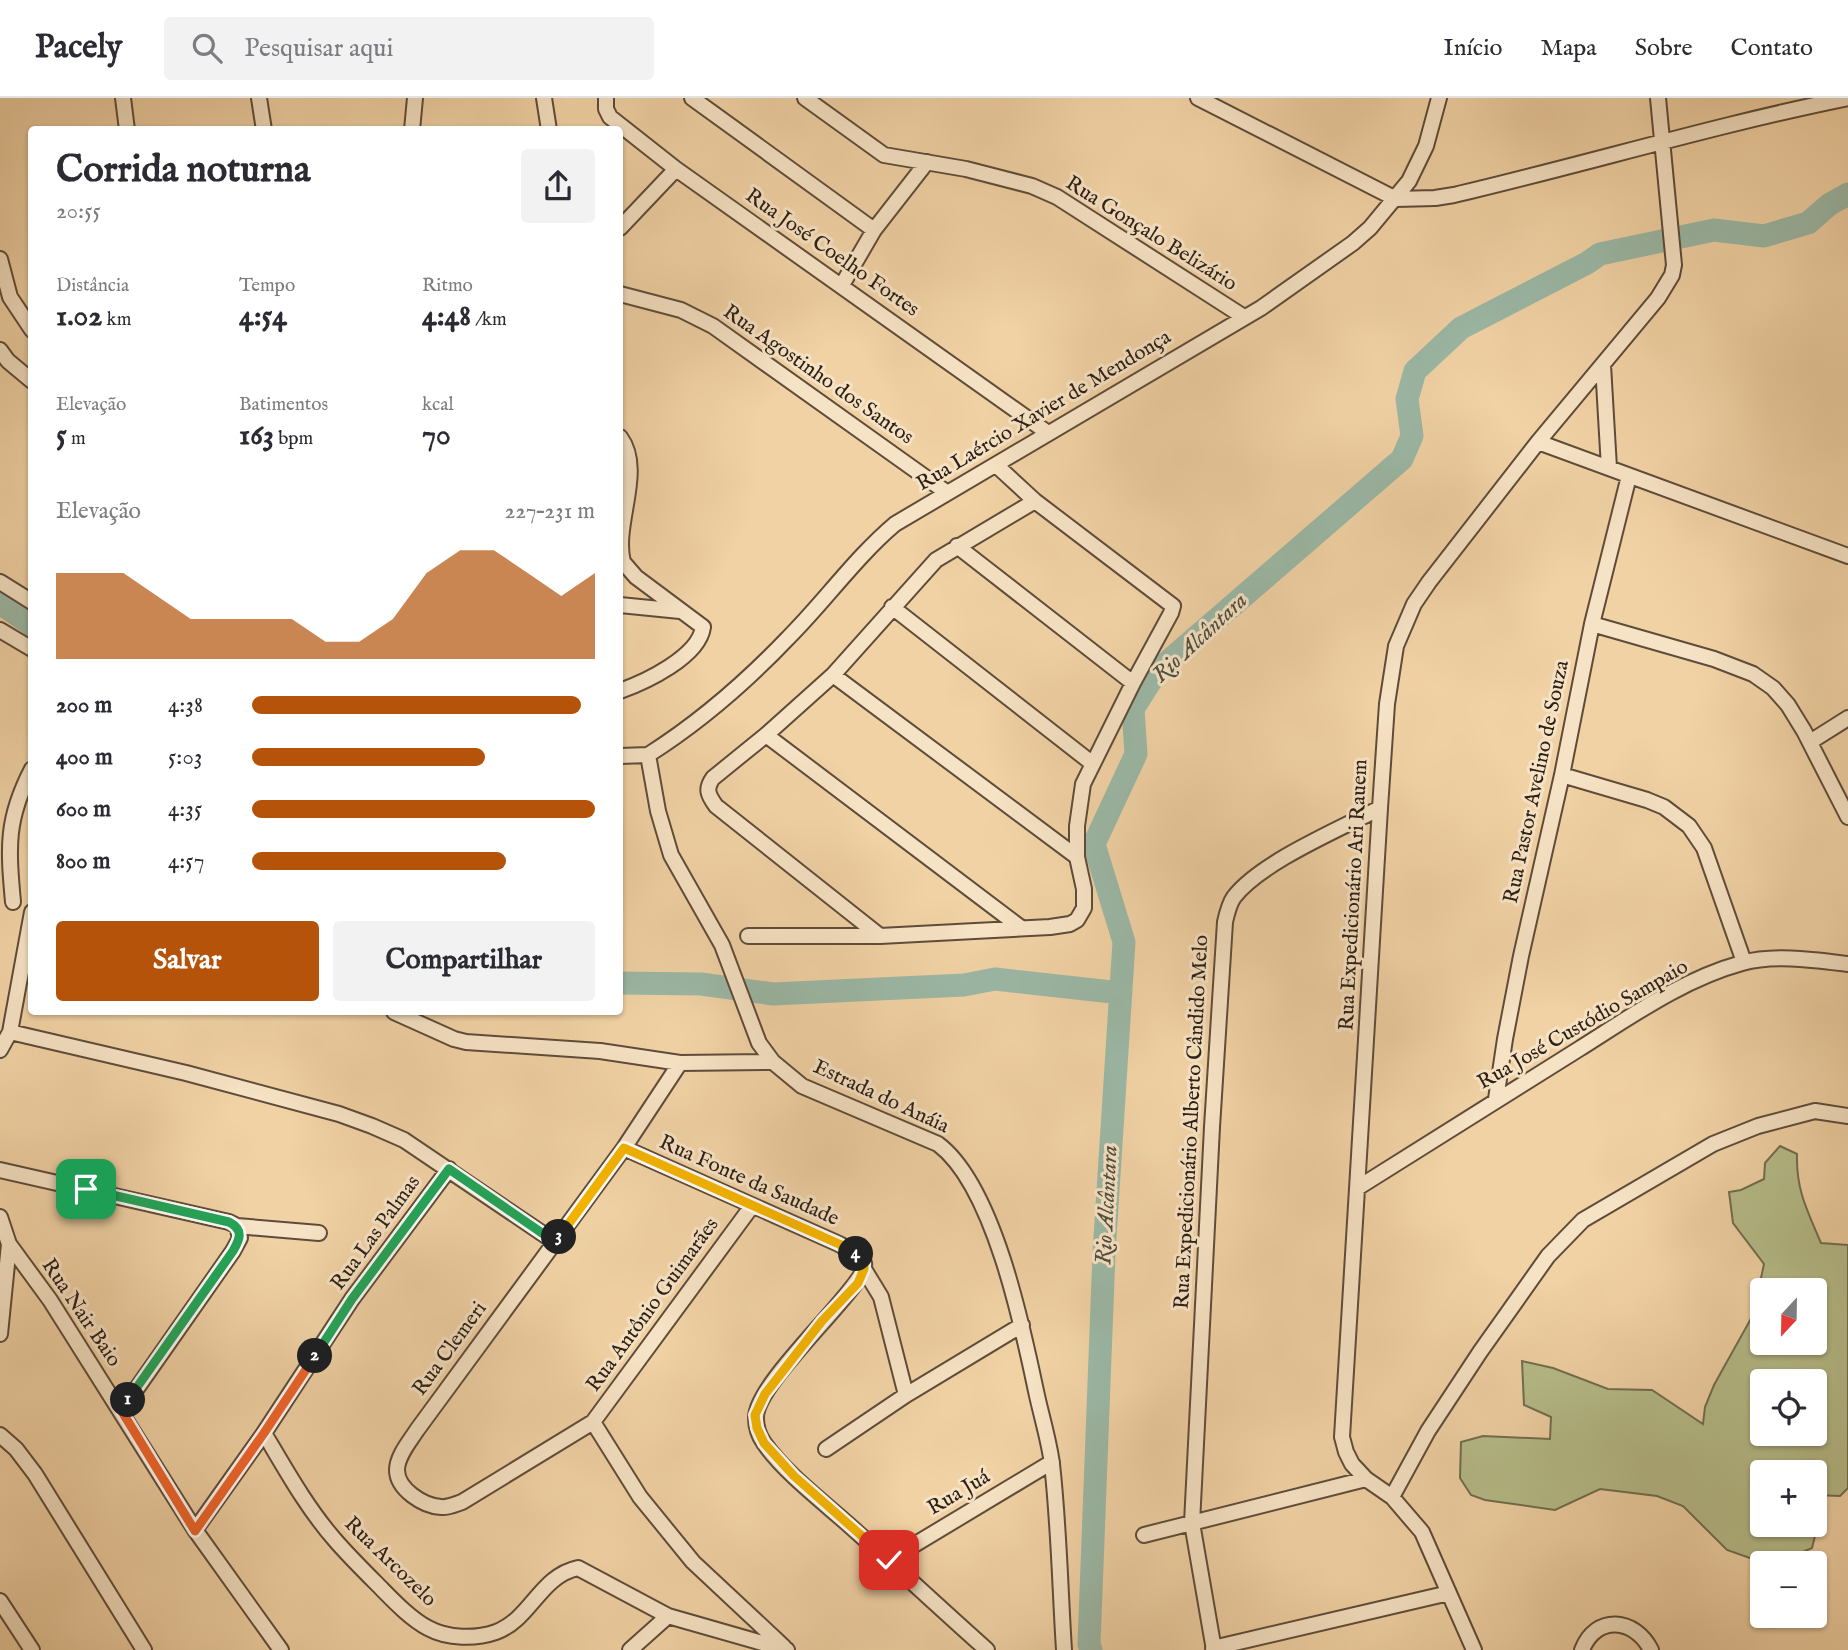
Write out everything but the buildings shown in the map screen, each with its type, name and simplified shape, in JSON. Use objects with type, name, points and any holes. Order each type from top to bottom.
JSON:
[{"type":"street","points":[[123,98],[126,126]]},
{"type":"street","points":[[260,98],[264,126]]},
{"type":"street","points":[[412,126],[415,98]]},
{"type":"street","points":[[544,98],[548,126]]},
{"type":"street","name":"Rua José Coelho Fortes","points":[[606,98],[606,109],[610,117],[621,126]]},
{"type":"street","points":[[692,98],[874,230]]},
{"type":"street","name":"Rua Gonçalo Belizário","points":[[805,98],[877,151],[1008,179],[1057,197],[1244,317]]},
{"type":"street","points":[[1198,98],[1396,199],[1454,195],[1573,167],[1662,140],[1815,101],[1848,98]]},
{"type":"street","name":"Rua Laércio Xavier de Mendonça","points":[[648,755],[678,736],[739,687],[789,638],[885,532],[946,492],[1244,317],[1353,243],[1370,228],[1409,181],[1422,155],[1439,98]]},
{"type":"street","points":[[1658,98],[1662,140]]},
{"type":"street","name":"Rua José Coelho Fortes","points":[[623,127],[676,169],[1048,433]]},
{"type":"street","name":"Rua Expedicionário Ari Rauem","points":[[1474,1650],[1422,1532],[1392,1497],[1366,1479],[1352,1464],[1342,1437],[1380,808],[1391,674],[1396,646],[1404,626],[1429,582],[1538,442],[1666,286],[1674,265],[1674,249],[1662,140]]},
{"type":"street","points":[[842,285],[874,230],[927,162]]},
{"type":"street","points":[[623,225],[676,169]]},
{"type":"street","points":[[0,259],[10,297],[28,324]]},
{"type":"street","name":"Rua Agostinho dos Santos","points":[[623,296],[681,310],[713,326],[946,492]]},
{"type":"street","points":[[3,360],[28,378]]},
{"type":"street","points":[[1603,365],[1609,468]]},
{"type":"street","points":[[1538,442],[1848,556]]},
{"type":"street","points":[[623,443],[628,454],[628,488],[623,514]]},
{"type":"street","points":[[748,936],[880,936],[1050,927],[1070,924],[1077,920],[1084,908],[1085,898],[1077,857],[1079,804],[1083,784],[1173,606],[1035,501],[996,464]]},
{"type":"street","name":"Rua Pastor Avelino de Souza","points":[[1496,1099],[1519,968],[1592,624],[1629,476]]},
{"type":"street","points":[[880,936],[716,806],[707,790],[713,778],[833,675],[936,560],[1035,501]]},
{"type":"street","points":[[957,546],[1133,683]]},
{"type":"street","points":[[623,563],[636,577],[703,627],[701,638],[689,652],[643,682],[623,690]]},
{"type":"street","points":[[0,582],[28,600]]},
{"type":"street","points":[[623,605],[682,611]]},
{"type":"street","points":[[892,607],[1093,764]]},
{"type":"street","points":[[1592,624],[1679,648],[1753,674],[1773,688],[1788,705],[1810,742],[1848,817]]},
{"type":"street","points":[[0,630],[28,647]]},
{"type":"street","points":[[833,675],[1077,857]]},
{"type":"street","points":[[1810,742],[1848,718]]},
{"type":"street","points":[[766,735],[1020,928]]},
{"type":"street","points":[[623,756],[648,755]]},
{"type":"street","name":"Estrada do Anáia","points":[[648,755],[658,811],[671,855],[722,945],[759,1043],[773,1062],[802,1086],[938,1143],[950,1152],[964,1169],[993,1233],[1022,1325],[1052,1462],[1064,1650]]},
{"type":"street","points":[[1562,775],[1647,800],[1664,807],[1689,825],[1704,848],[1744,962]]},
{"type":"street","points":[[28,778],[10,828],[7,901],[28,909]]},
{"type":"street","name":"Rua Expedicionário Alberto Cândido Melo","points":[[1213,1649],[1192,1523],[1212,1127],[1227,913],[1237,894],[1258,876],[1303,847],[1380,808]]},
{"type":"street","points":[[0,1049],[10,1032],[28,932]]},
{"type":"street","name":"Rua José Custódio Sampaio","points":[[1359,1187],[1496,1099],[1679,989],[1744,962],[1790,959],[1848,964]]},
{"type":"street","points":[[401,1015],[466,1042],[600,1051],[680,1063],[773,1062]]},
{"type":"street","points":[[10,1032],[186,1073],[339,1114],[404,1140],[555,1242]]},
{"type":"street","name":"Rua Clemeri","points":[[593,1422],[462,1502],[441,1507],[420,1501],[401,1484],[397,1471],[400,1457],[416,1430],[624,1148],[680,1063]]},
{"type":"street","points":[[1392,1497],[1428,1431],[1480,1352],[1548,1256],[1584,1220],[1713,1144],[1758,1126],[1815,1111],[1848,1116]]},
{"type":"street","name":"Rua Fonte da Saudade","points":[[624,1148],[839,1244],[857,1255],[864,1262],[864,1269],[881,1297],[906,1395]]},
{"type":"street","name":"Rua Las Palmas","points":[[195,1531],[264,1433],[352,1299],[449,1169]]},
{"type":"street","points":[[0,1170],[233,1224],[319,1233]]},
{"type":"street","name":"Rua Antônio Guimarães","points":[[752,1206],[593,1422],[640,1497],[693,1562],[787,1650]]},
{"type":"street","points":[[0,1217],[9,1244],[0,1334]]},
{"type":"street","points":[[121,1410],[233,1251],[240,1238],[233,1224]]},
{"type":"street","name":"Rua Nair Baio","points":[[9,1244],[50,1300],[195,1531],[281,1650]]},
{"type":"street","points":[[864,1269],[858,1283],[822,1321],[765,1394],[755,1415],[757,1428],[764,1443],[794,1476],[988,1650]]},
{"type":"street","points":[[826,1449],[906,1395],[1022,1325]]},
{"type":"street","name":"Rua Arcozelo","points":[[264,1433],[309,1507],[334,1540],[384,1590],[429,1629],[467,1637],[494,1633],[514,1622],[554,1578],[566,1570],[578,1567],[668,1616],[787,1650]]},
{"type":"street","points":[[0,1435],[16,1448],[35,1474],[144,1650]]},
{"type":"street","name":"Rua Juá","points":[[889,1560],[1052,1462]]},
{"type":"street","points":[[1144,1535],[1366,1479]]},
{"type":"street","points":[[1213,1649],[1449,1592]]},
{"type":"street","points":[[0,1601],[32,1650]]},
{"type":"street","points":[[631,1650],[668,1616]]},
{"type":"street","points":[[1583,1650],[1587,1638],[1598,1629],[1616,1623],[1630,1627],[1644,1637],[1651,1650]]},
{"type":"green space","points":[[1780,1146],[1797,1154],[1800,1189],[1821,1243],[1848,1245],[1848,1488],[1840,1496],[1827,1495],[1827,1460],[1750,1460],[1750,1537],[1815,1537],[1812,1548],[1805,1551],[1750,1551],[1750,1558],[1727,1550],[1683,1506],[1657,1496],[1600,1489],[1555,1510],[1485,1500],[1471,1495],[1460,1478],[1461,1442],[1483,1436],[1550,1439],[1551,1417],[1524,1405],[1522,1361],[1553,1368],[1608,1389],[1652,1390],[1703,1424],[1705,1407],[1714,1385],[1750,1320],[1750,1355],[1827,1355],[1827,1278],[1761,1278],[1764,1264],[1733,1223],[1729,1192],[1741,1190],[1764,1179],[1765,1163]]},
{"type":"waterway","name":"Rio Alcântara","points":[[1091,1650],[1089,1644],[1104,1253],[1124,942],[1094,844],[1136,754],[1133,709],[1157,671],[1402,459],[1412,436],[1407,399],[1415,371],[1461,328],[1600,254],[1714,230],[1764,236],[1808,223],[1830,204],[1848,194]]},
{"type":"waterway","points":[[0,603],[28,622]]},
{"type":"waterway","points":[[623,983],[701,984],[773,994],[964,985],[995,979],[1121,993]]},
{"type":"route","points":[[86,1189],[229,1222],[237,1226],[240,1232],[233,1251],[121,1410],[195,1531],[264,1433],[352,1299],[449,1169],[555,1242],[624,1148],[839,1244],[864,1262],[858,1283],[822,1321],[765,1394],[755,1415],[757,1428],[764,1443],[794,1476],[889,1560]]}]
